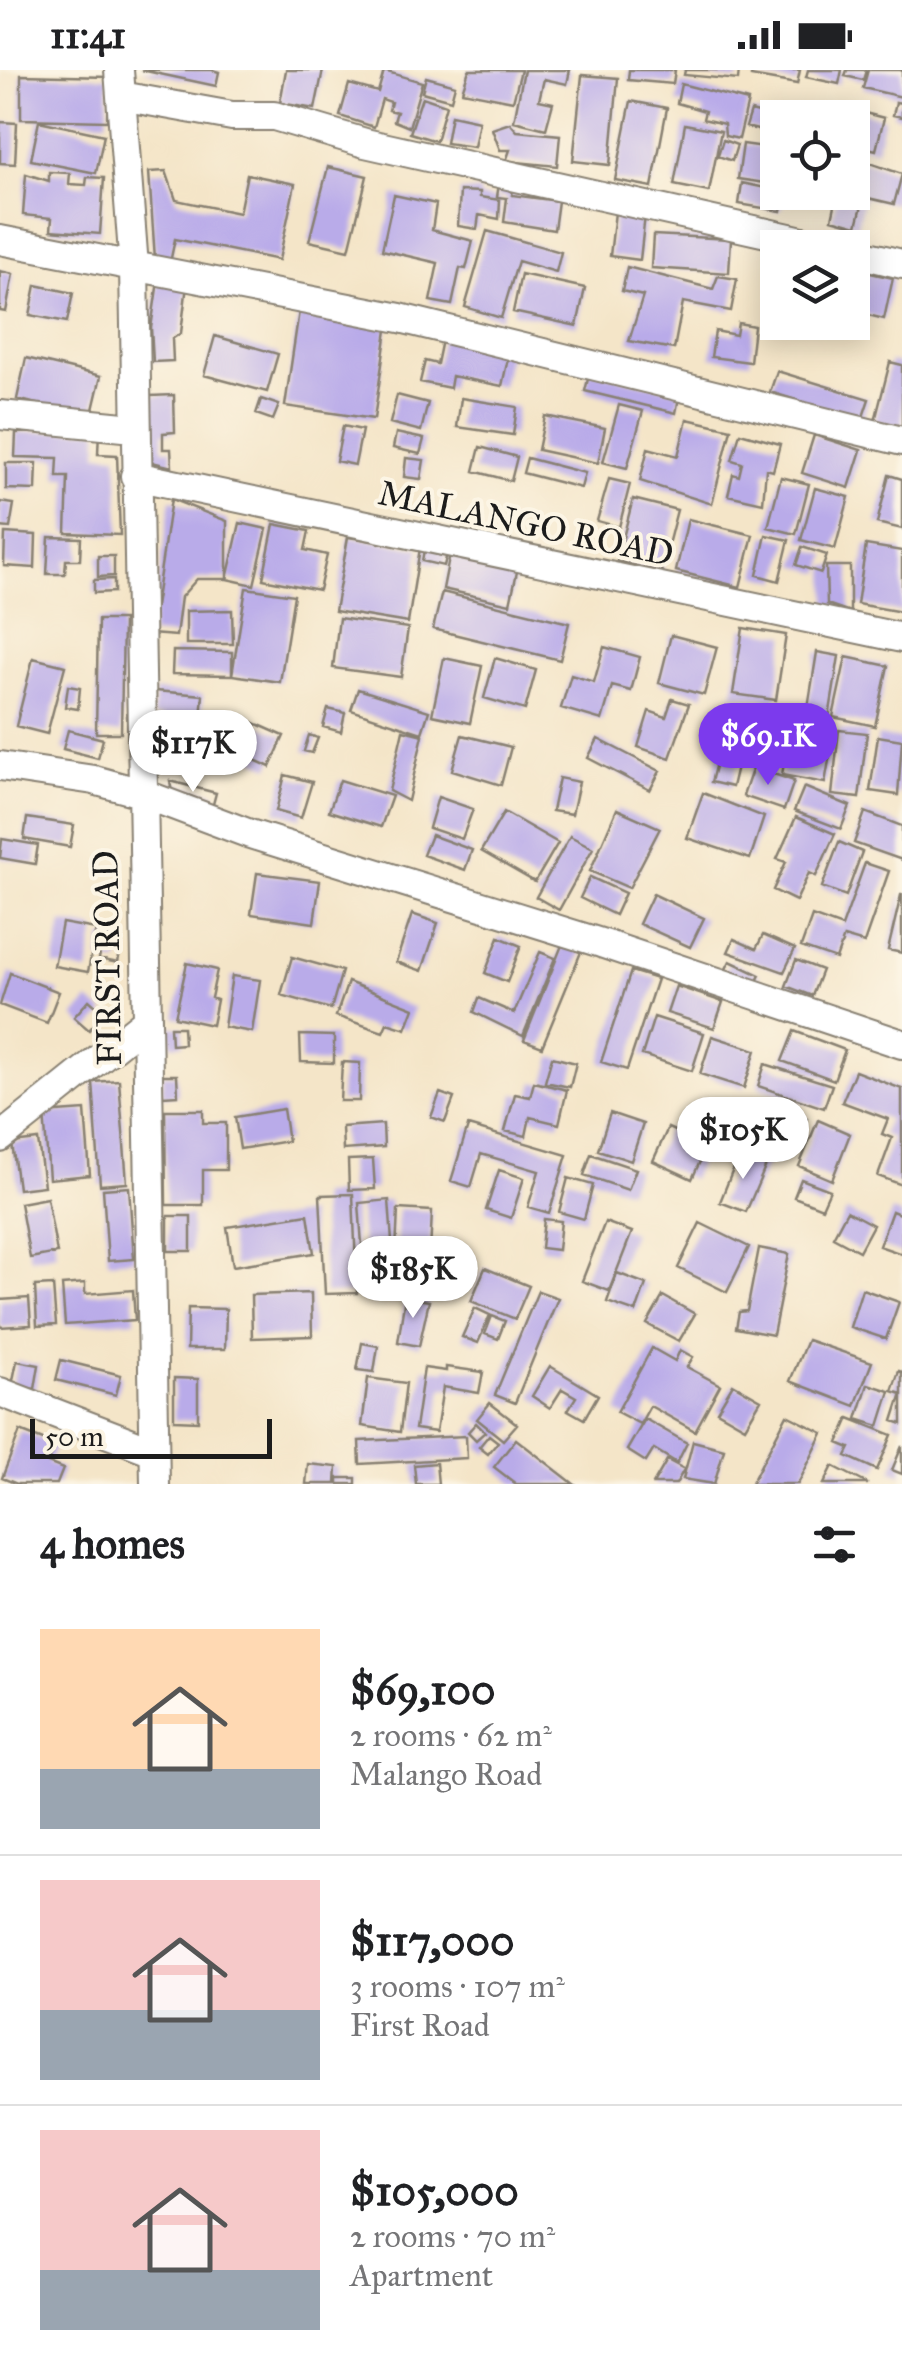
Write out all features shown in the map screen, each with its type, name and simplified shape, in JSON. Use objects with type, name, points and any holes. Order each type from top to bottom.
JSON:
[{"type":"street","points":[[120,83],[232,116],[274,116],[365,143],[760,231]]},
{"type":"street","name":"FIRST ROAD","points":[[120,83],[134,267],[155,1484]]},
{"type":"street","points":[[0,240],[400,318],[902,441]]},
{"type":"street","points":[[870,256],[902,264]]},
{"type":"street","points":[[0,415],[134,428]]},
{"type":"street","name":"MALANGO ROAD","points":[[136,476],[902,638]]},
{"type":"street","points":[[0,766],[94,780],[141,793],[250,834],[601,943],[902,1044]]},
{"type":"street","points":[[0,1138],[146,1021]]},
{"type":"street","points":[[0,1392],[153,1451]]},
{"type":"building","points":[[141,70],[212,70],[219,72],[216,86]]},
{"type":"building","points":[[286,70],[323,70],[315,109],[280,103]]},
{"type":"building","points":[[469,70],[521,70],[513,101],[462,91]]},
{"type":"building","points":[[524,70],[570,70],[567,84],[544,79],[539,100],[553,103],[546,129],[514,121]]},
{"type":"building","points":[[629,70],[675,70],[673,84],[628,80]]},
{"type":"building","points":[[685,70],[739,70],[738,80],[684,75]]},
{"type":"building","points":[[752,70],[800,70],[797,84],[751,76]]},
{"type":"building","points":[[808,70],[842,70],[839,84],[806,77]]},
{"type":"building","points":[[847,70],[866,70],[863,80],[845,76]]},
{"type":"building","points":[[868,70],[902,70],[902,97],[863,88]]},
{"type":"building","points":[[384,71],[422,82],[409,127],[394,121],[397,112],[389,110],[391,102],[382,99],[374,127],[340,116],[349,84],[378,92]]},
{"type":"building","points":[[21,75],[108,77],[107,121],[21,119]]},
{"type":"building","points":[[582,75],[618,78],[610,165],[573,161]]},
{"type":"building","points":[[426,77],[455,85],[451,100],[422,92]]},
{"type":"building","points":[[681,84],[748,101],[739,139],[725,136],[724,124],[703,119],[705,111],[677,103]]},
{"type":"building","points":[[422,97],[446,105],[436,141],[410,133]]},
{"type":"building","points":[[631,101],[667,108],[652,187],[615,180]]},
{"type":"building","points":[[896,102],[902,103],[902,117],[893,115]]},
{"type":"building","points":[[751,111],[760,113],[760,130],[746,127]]},
{"type":"building","points":[[870,114],[884,118],[876,150],[870,148]]},
{"type":"building","points":[[451,115],[479,121],[474,147],[446,143]]},
{"type":"building","points":[[39,121],[104,135],[96,173],[31,160]]},
{"type":"building","points":[[0,122],[17,123],[15,164],[0,163]]},
{"type":"building","points":[[510,123],[517,131],[560,135],[557,166],[506,161],[510,150],[500,150],[492,129]]},
{"type":"building","points":[[685,124],[721,131],[709,192],[674,185]]},
{"type":"building","points":[[723,140],[737,145],[732,161],[718,156]]},
{"type":"building","points":[[743,144],[760,146],[760,182],[738,179]]},
{"type":"building","points":[[870,163],[902,174],[894,204],[870,198]]},
{"type":"building","points":[[328,167],[367,176],[349,250],[309,241]]},
{"type":"building","points":[[166,171],[176,200],[239,213],[247,174],[295,184],[279,260],[175,239],[171,258],[155,259],[149,172]]},
{"type":"building","points":[[49,172],[70,173],[69,184],[86,185],[87,177],[104,178],[100,234],[51,230],[52,218],[23,215],[26,174],[49,181]]},
{"type":"building","points":[[500,177],[515,179],[512,195],[558,201],[554,230],[504,222],[507,198],[497,197]]},
{"type":"building","points":[[742,183],[760,187],[760,208],[739,204]]},
{"type":"building","points":[[460,191],[480,192],[480,197],[500,200],[499,219],[479,215],[477,229],[458,226]]},
{"type":"building","points":[[394,195],[436,204],[432,230],[473,241],[466,269],[460,268],[452,305],[430,301],[438,263],[382,250]]},
{"type":"building","points":[[616,203],[646,206],[640,260],[610,256]]},
{"type":"building","points":[[834,210],[861,210],[857,226],[832,219]]},
{"type":"building","points":[[487,231],[561,252],[556,272],[518,261],[501,318],[465,307]]},
{"type":"building","points":[[653,235],[731,239],[729,273],[651,268]]},
{"type":"building","points":[[627,267],[713,289],[718,276],[737,279],[731,311],[683,302],[674,349],[629,341],[643,296],[622,291]]},
{"type":"building","points":[[0,271],[13,274],[6,312],[0,311]]},
{"type":"building","points":[[870,273],[893,278],[884,319],[870,316]]},
{"type":"building","points":[[521,274],[585,288],[577,326],[513,312]]},
{"type":"building","points":[[158,281],[187,285],[181,333],[172,339],[173,361],[153,362],[151,328]]},
{"type":"building","points":[[36,285],[73,293],[67,322],[30,315]]},
{"type":"building","points":[[299,311],[388,323],[374,419],[285,406]]},
{"type":"building","points":[[738,323],[754,326],[750,362],[711,357],[715,331],[736,335]]},
{"type":"building","points":[[443,335],[510,349],[502,386],[452,376],[450,388],[420,382],[425,361],[437,364]]},
{"type":"building","points":[[215,336],[278,354],[267,392],[204,375]]},
{"type":"building","points":[[26,358],[101,376],[91,418],[17,399]]},
{"type":"building","points":[[890,362],[902,365],[902,428],[875,421]]},
{"type":"building","points":[[590,371],[680,392],[676,413],[585,391]]},
{"type":"building","points":[[777,371],[869,399],[862,420],[770,392]]},
{"type":"building","points":[[174,395],[175,432],[163,433],[163,449],[171,449],[172,467],[152,462],[150,396]]},
{"type":"building","points":[[397,395],[428,403],[421,431],[390,423]]},
{"type":"building","points":[[461,398],[517,407],[513,435],[457,427]]},
{"type":"building","points":[[261,399],[279,405],[273,420],[256,414]]},
{"type":"building","points":[[619,405],[643,411],[627,468],[603,462]]},
{"type":"building","points":[[545,416],[605,428],[598,463],[538,450]]},
{"type":"building","points":[[687,419],[731,429],[712,504],[640,481],[648,448],[678,456]]},
{"type":"building","points":[[343,426],[362,430],[355,465],[336,461]]},
{"type":"building","points":[[99,430],[98,454],[117,455],[120,535],[66,533],[68,477],[57,477],[58,458],[15,457],[16,433]]},
{"type":"building","points":[[396,433],[424,439],[420,454],[393,448]]},
{"type":"building","points":[[740,433],[780,444],[773,471],[766,469],[763,503],[728,495],[733,474],[739,476],[742,463],[732,460]]},
{"type":"building","points":[[814,435],[861,450],[849,488],[802,473]]},
{"type":"building","points":[[480,447],[517,457],[511,481],[474,471]]},
{"type":"building","points":[[406,458],[424,460],[421,479],[404,477]]},
{"type":"building","points":[[527,458],[585,473],[581,488],[523,473]]},
{"type":"building","points":[[6,463],[37,463],[36,490],[6,489]]},
{"type":"building","points":[[889,475],[902,479],[902,529],[877,523]]},
{"type":"building","points":[[781,477],[809,484],[796,534],[768,527]]},
{"type":"building","points":[[609,479],[630,484],[619,527],[597,521]]},
{"type":"building","points":[[815,488],[849,497],[835,549],[801,540]]},
{"type":"building","points":[[171,499],[227,521],[227,579],[197,579],[181,597],[176,636],[151,634]]},
{"type":"building","points":[[633,499],[677,510],[661,572],[617,561]]},
{"type":"building","points":[[0,502],[14,504],[10,528],[0,527]]},
{"type":"building","points":[[688,519],[753,535],[740,587],[676,571]]},
{"type":"building","points":[[240,523],[267,529],[254,585],[227,579]]},
{"type":"building","points":[[274,524],[309,531],[305,550],[327,555],[319,590],[263,579]]},
{"type":"building","points":[[5,533],[36,535],[35,568],[4,566]]},
{"type":"building","points":[[766,535],[789,540],[779,581],[757,575]]},
{"type":"building","points":[[49,537],[81,538],[80,560],[66,560],[65,574],[47,574]]},
{"type":"building","points":[[348,537],[420,548],[408,623],[335,611]]},
{"type":"building","points":[[425,544],[448,549],[444,566],[422,561]]},
{"type":"building","points":[[866,545],[902,551],[902,612],[857,604]]},
{"type":"building","points":[[802,547],[827,555],[821,573],[796,565]]},
{"type":"building","points":[[450,553],[518,567],[510,604],[443,589]]},
{"type":"building","points":[[98,556],[114,556],[114,576],[98,577]]},
{"type":"building","points":[[826,566],[850,566],[850,612],[827,604]]},
{"type":"building","points":[[114,579],[114,592],[94,593],[94,580]]},
{"type":"building","points":[[246,588],[294,595],[280,682],[232,675]]},
{"type":"building","points":[[442,592],[569,623],[560,660],[433,629]]},
{"type":"building","points":[[232,610],[233,644],[186,644],[186,611]]},
{"type":"building","points":[[339,618],[408,628],[401,677],[333,668]]},
{"type":"building","points":[[98,620],[123,620],[121,733],[96,733]]},
{"type":"building","points":[[743,628],[786,635],[776,700],[733,694]]},
{"type":"building","points":[[671,635],[717,647],[704,695],[659,683]]},
{"type":"building","points":[[604,647],[640,657],[631,691],[612,686],[602,720],[561,708],[571,675],[594,682]]},
{"type":"building","points":[[173,651],[232,652],[232,675],[172,674]]},
{"type":"building","points":[[817,652],[839,656],[829,718],[807,714]]},
{"type":"building","points":[[846,657],[888,666],[875,726],[833,717]]},
{"type":"building","points":[[33,658],[65,666],[47,734],[16,726]]},
{"type":"building","points":[[444,658],[482,666],[470,723],[432,715]]},
{"type":"building","points":[[495,658],[536,670],[525,710],[484,698]]},
{"type":"building","points":[[68,686],[80,688],[78,709],[65,707]]},
{"type":"building","points":[[358,689],[429,711],[422,733],[351,710]]},
{"type":"building","points":[[155,691],[203,695],[198,752],[169,750],[171,731],[162,734],[164,717],[153,716]]},
{"type":"building","points":[[672,699],[689,704],[670,758],[638,747],[649,711],[666,717]]},
{"type":"building","points":[[328,709],[345,713],[341,732],[323,727]]},
{"type":"building","points":[[756,714],[784,718],[778,764],[750,760]]},
{"type":"building","points":[[791,720],[835,727],[825,783],[782,775]]},
{"type":"building","points":[[250,721],[284,736],[270,767],[237,752]]},
{"type":"building","points":[[725,728],[745,733],[732,787],[711,782]]},
{"type":"building","points":[[68,730],[103,739],[98,758],[63,749]]},
{"type":"building","points":[[403,730],[423,735],[408,801],[389,791]]},
{"type":"building","points":[[839,730],[867,733],[859,798],[832,795]]},
{"type":"building","points":[[309,735],[318,738],[312,753],[304,751]]},
{"type":"building","points":[[462,735],[511,747],[501,785],[452,770]]},
{"type":"building","points":[[878,736],[902,740],[898,795],[870,791]]},
{"type":"building","points":[[598,739],[660,771],[650,790],[588,758]]},
{"type":"building","points":[[753,767],[794,781],[784,810],[743,796]]},
{"type":"building","points":[[285,775],[312,782],[301,818],[276,811]]},
{"type":"building","points":[[559,778],[579,782],[572,814],[552,811]]},
{"type":"building","points":[[340,780],[392,796],[381,827],[329,811]]},
{"type":"building","points":[[170,781],[216,793],[212,808],[173,798]]},
{"type":"building","points":[[804,787],[850,806],[841,829],[794,811]]},
{"type":"building","points":[[703,793],[764,817],[750,859],[687,838]]},
{"type":"building","points":[[438,797],[473,809],[462,839],[429,828]]},
{"type":"building","points":[[617,809],[660,828],[629,888],[590,871]]},
{"type":"building","points":[[504,812],[558,843],[535,882],[481,851]]},
{"type":"building","points":[[865,812],[902,826],[902,860],[854,843]]},
{"type":"building","points":[[796,817],[835,834],[816,876],[809,873],[796,901],[773,890],[786,862],[777,859]]},
{"type":"building","points":[[27,818],[74,825],[70,847],[24,839]]},
{"type":"building","points":[[431,835],[472,850],[465,870],[423,855]]},
{"type":"building","points":[[570,836],[593,848],[559,910],[536,897]]},
{"type":"building","points":[[2,839],[38,845],[35,864],[0,858]]},
{"type":"building","points":[[839,842],[862,852],[846,896],[822,887]]},
{"type":"building","points":[[865,863],[889,871],[864,943],[844,937],[836,959],[801,947],[812,916],[842,927]]},
{"type":"building","points":[[257,873],[320,881],[314,923],[251,914]]},
{"type":"building","points":[[590,877],[625,893],[615,915],[580,898]]},
{"type":"building","points":[[653,894],[704,918],[690,947],[639,924]]},
{"type":"building","points":[[902,895],[902,953],[888,950]]},
{"type":"building","points":[[412,914],[438,923],[422,971],[396,962]]},
{"type":"building","points":[[62,923],[96,929],[88,972],[54,966]]},
{"type":"building","points":[[763,935],[795,949],[784,972],[728,952],[734,939],[756,949]]},
{"type":"building","points":[[103,937],[122,940],[118,963],[99,959]]},
{"type":"building","points":[[499,937],[521,946],[507,982],[485,973]]},
{"type":"building","points":[[562,945],[581,952],[542,1047],[524,1040]]},
{"type":"building","points":[[540,952],[555,958],[523,1036],[474,1012],[479,998],[514,1013]]},
{"type":"building","points":[[292,957],[342,971],[331,1009],[281,995]]},
{"type":"building","points":[[796,960],[822,970],[812,996],[786,986]]},
{"type":"building","points":[[730,961],[760,975],[755,985],[725,971]]},
{"type":"building","points":[[187,963],[217,970],[211,998],[217,1000],[212,1025],[175,1017]]},
{"type":"building","points":[[631,971],[657,979],[627,1070],[601,1062]]},
{"type":"building","points":[[10,973],[59,992],[47,1023],[0,1005]]},
{"type":"building","points":[[232,976],[260,980],[252,1032],[224,1027]]},
{"type":"building","points":[[348,982],[414,1008],[406,1029],[387,1023],[383,1032],[336,1016]]},
{"type":"building","points":[[676,986],[723,1002],[714,1028],[667,1013]]},
{"type":"building","points":[[89,1000],[104,1013],[89,1030],[74,1017]]},
{"type":"building","points":[[654,1017],[704,1033],[692,1071],[642,1055]]},
{"type":"building","points":[[170,1027],[183,1027],[184,1044],[171,1045]]},
{"type":"building","points":[[794,1031],[845,1050],[834,1080],[782,1061]]},
{"type":"building","points":[[300,1035],[334,1036],[334,1063],[301,1062]]},
{"type":"building","points":[[712,1036],[756,1050],[744,1088],[700,1074]]},
{"type":"building","points":[[552,1057],[576,1063],[570,1087],[545,1082]]},
{"type":"building","points":[[342,1062],[360,1063],[359,1101],[340,1101]]},
{"type":"building","points":[[765,1064],[832,1085],[824,1108],[758,1086]]},
{"type":"building","points":[[855,1071],[902,1089],[902,1185],[878,1176],[892,1138],[882,1134],[888,1119],[842,1102]]},
{"type":"building","points":[[162,1075],[177,1075],[178,1095],[163,1096]]},
{"type":"building","points":[[119,1080],[127,1183],[100,1185],[93,1082]]},
{"type":"building","points":[[534,1082],[567,1090],[559,1124],[530,1117],[526,1136],[505,1131],[515,1094],[530,1097]]},
{"type":"building","points":[[440,1093],[454,1098],[445,1122],[431,1117]]},
{"type":"building","points":[[773,1101],[807,1118],[792,1149],[758,1132]]},
{"type":"building","points":[[283,1109],[288,1141],[240,1149],[235,1117]]},
{"type":"building","points":[[85,1110],[90,1175],[49,1179],[44,1113]]},
{"type":"building","points":[[165,1110],[203,1110],[203,1123],[226,1123],[226,1170],[203,1170],[203,1205],[166,1205]]},
{"type":"building","points":[[610,1113],[643,1124],[631,1161],[598,1150]]},
{"type":"building","points":[[818,1120],[850,1134],[832,1180],[799,1166]]},
{"type":"building","points":[[383,1124],[384,1147],[343,1150],[342,1127]]},
{"type":"building","points":[[468,1126],[567,1155],[549,1213],[528,1207],[539,1171],[481,1154],[471,1187],[451,1181]]},
{"type":"building","points":[[668,1128],[707,1146],[692,1179],[653,1161]]},
{"type":"building","points":[[38,1140],[44,1186],[18,1189],[12,1143]]},
{"type":"building","points":[[740,1152],[767,1163],[746,1212],[720,1202]]},
{"type":"building","points":[[591,1154],[636,1169],[628,1190],[584,1175]]},
{"type":"building","points":[[373,1159],[375,1189],[349,1190],[348,1160]]},
{"type":"building","points":[[499,1170],[524,1178],[511,1218],[486,1210]]},
{"type":"building","points":[[568,1178],[593,1185],[584,1219],[559,1212]]},
{"type":"building","points":[[801,1179],[830,1190],[822,1208],[794,1197]]},
{"type":"building","points":[[129,1187],[134,1259],[108,1261],[103,1189]]},
{"type":"building","points":[[353,1194],[357,1293],[325,1294],[320,1195]]},
{"type":"building","points":[[47,1198],[57,1253],[30,1258],[20,1203]]},
{"type":"building","points":[[389,1200],[392,1242],[362,1245],[359,1203]]},
{"type":"building","points":[[398,1209],[432,1211],[430,1254],[396,1252]]},
{"type":"building","points":[[847,1211],[873,1225],[859,1251],[833,1237]]},
{"type":"building","points":[[892,1211],[902,1215],[902,1254],[879,1246]]},
{"type":"building","points":[[308,1214],[314,1253],[233,1266],[227,1227]]},
{"type":"building","points":[[168,1216],[191,1216],[191,1251],[168,1251]]},
{"type":"building","points":[[544,1219],[561,1221],[558,1250],[541,1248]]},
{"type":"building","points":[[605,1222],[632,1232],[609,1291],[582,1281]]},
{"type":"building","points":[[700,1223],[749,1247],[727,1292],[678,1268]]},
{"type":"building","points":[[759,1248],[789,1254],[773,1335],[736,1328],[739,1312],[747,1311]]},
{"type":"building","points":[[485,1268],[529,1286],[515,1319],[471,1301]]},
{"type":"building","points":[[617,1273],[646,1284],[636,1312],[607,1302]]},
{"type":"building","points":[[85,1283],[85,1294],[133,1290],[135,1320],[65,1325],[62,1285]]},
{"type":"building","points":[[53,1285],[56,1325],[37,1326],[35,1286]]},
{"type":"building","points":[[862,1289],[899,1302],[886,1339],[850,1327]]},
{"type":"building","points":[[538,1291],[558,1298],[515,1403],[495,1395]]},
{"type":"building","points":[[311,1293],[312,1336],[252,1338],[251,1295]]},
{"type":"building","points":[[663,1296],[695,1314],[679,1341],[647,1324]]},
{"type":"building","points":[[405,1297],[429,1301],[419,1346],[398,1342]]},
{"type":"building","points":[[29,1298],[31,1325],[0,1327],[0,1300]]},
{"type":"building","points":[[188,1308],[226,1309],[225,1349],[187,1349]]},
{"type":"building","points":[[475,1308],[490,1315],[478,1343],[462,1337]]},
{"type":"building","points":[[492,1316],[505,1321],[498,1339],[485,1334]]},
{"type":"building","points":[[807,1340],[872,1362],[855,1406],[790,1381]]},
{"type":"building","points":[[362,1343],[378,1346],[374,1372],[357,1370]]},
{"type":"building","points":[[652,1348],[675,1361],[680,1350],[693,1357],[687,1367],[720,1385],[695,1431],[650,1406],[640,1424],[617,1412]]},
{"type":"building","points":[[61,1360],[121,1375],[116,1395],[56,1380]]},
{"type":"building","points":[[17,1361],[39,1365],[35,1389],[12,1385]]},
{"type":"building","points":[[550,1366],[598,1395],[584,1419],[568,1410],[576,1397],[562,1389],[550,1408],[532,1396]]},
{"type":"building","points":[[446,1367],[483,1372],[479,1393],[443,1387],[436,1432],[415,1429],[424,1368],[446,1371]]},
{"type":"building","points":[[899,1371],[902,1372],[902,1394],[892,1391]]},
{"type":"building","points":[[174,1378],[198,1379],[198,1421],[174,1420]]},
{"type":"building","points":[[368,1378],[406,1383],[400,1432],[362,1426]]},
{"type":"building","points":[[733,1384],[761,1400],[745,1427],[717,1411]]},
{"type":"building","points":[[868,1384],[890,1391],[879,1426],[857,1419]]},
{"type":"building","points":[[902,1396],[902,1424],[893,1421]]},
{"type":"building","points":[[490,1403],[517,1424],[503,1440],[477,1419]]},
{"type":"building","points":[[787,1415],[823,1433],[798,1484],[751,1484]]},
{"type":"building","points":[[849,1418],[892,1435],[877,1470],[846,1456],[850,1448],[838,1443]]},
{"type":"building","points":[[645,1419],[687,1443],[677,1463],[654,1449],[646,1462],[627,1450]]},
{"type":"building","points":[[476,1423],[485,1432],[476,1440],[468,1432]]},
{"type":"building","points":[[20,1431],[56,1445],[48,1463],[63,1469],[57,1484],[17,1484],[2,1478]]},
{"type":"building","points":[[489,1435],[498,1442],[488,1454],[479,1447]]},
{"type":"building","points":[[466,1436],[467,1458],[360,1464],[359,1441]]},
{"type":"building","points":[[516,1439],[574,1484],[516,1484],[494,1467]]},
{"type":"building","points":[[693,1441],[724,1449],[714,1484],[683,1479]]},
{"type":"building","points":[[902,1446],[902,1474],[892,1470]]},
{"type":"building","points":[[667,1460],[684,1469],[676,1484],[653,1484]]},
{"type":"building","points":[[436,1463],[438,1484],[416,1484],[414,1465]]},
{"type":"building","points":[[308,1464],[337,1467],[336,1484],[306,1484]]},
{"type":"building","points":[[833,1466],[868,1484],[824,1484]]},
{"type":"building","points":[[338,1478],[356,1478],[356,1484],[338,1484]]}]
